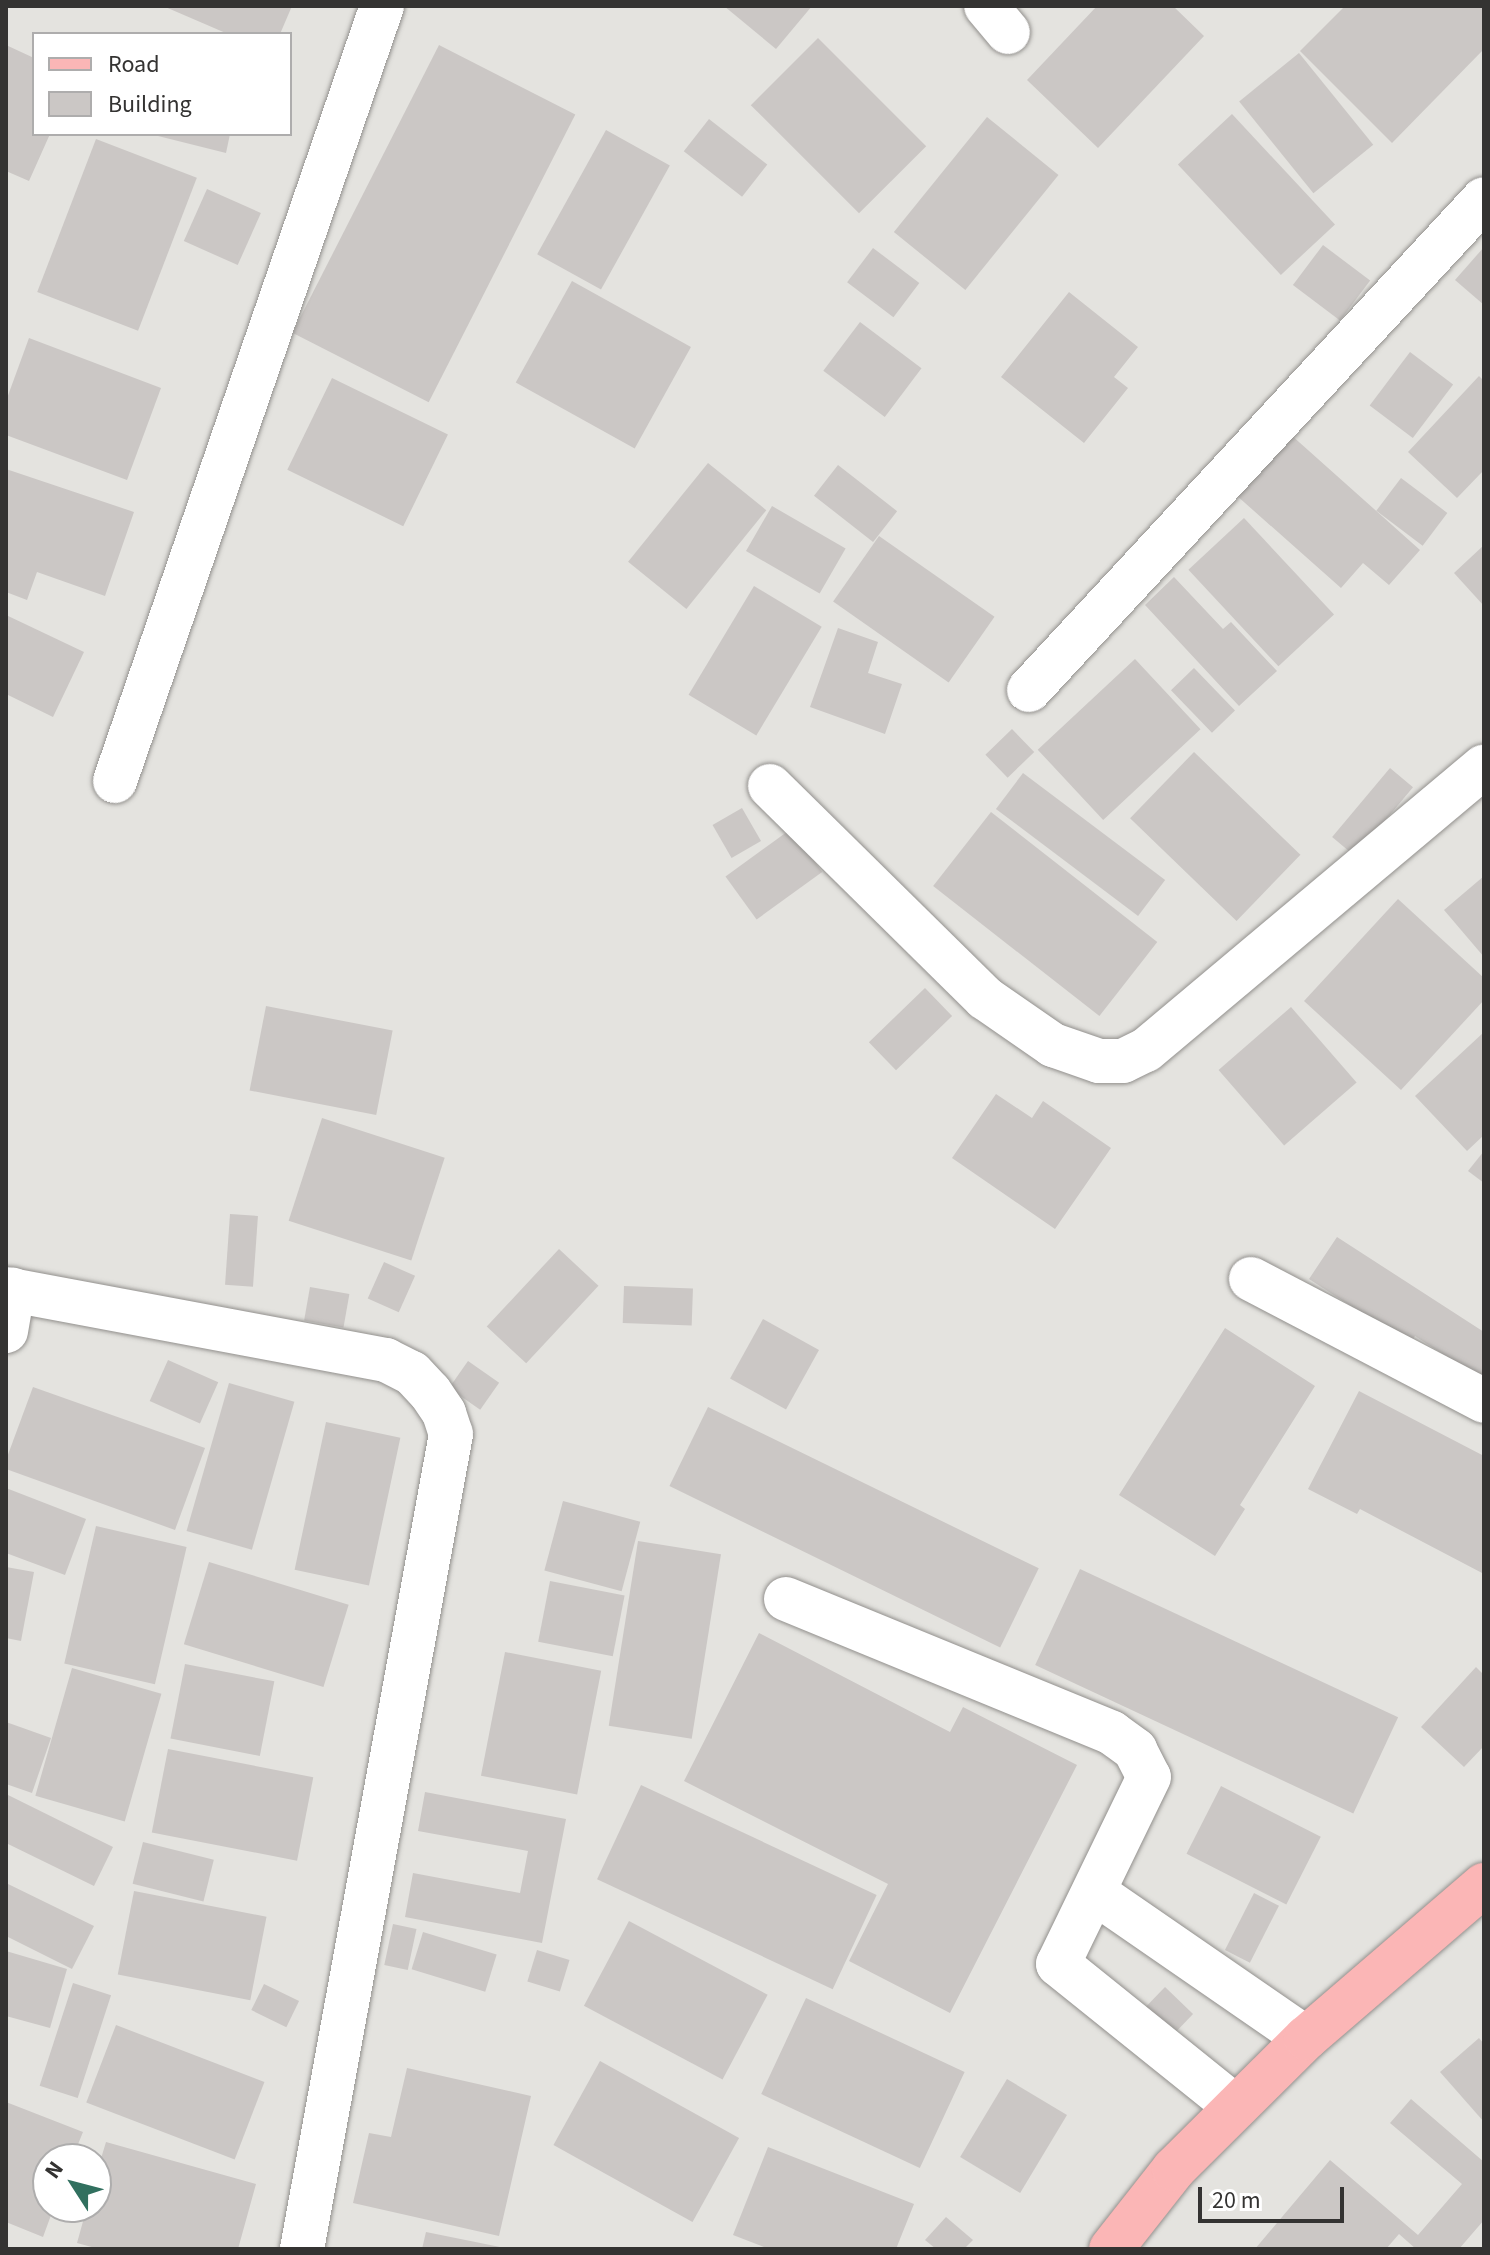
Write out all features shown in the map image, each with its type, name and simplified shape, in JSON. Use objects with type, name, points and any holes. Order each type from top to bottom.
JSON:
[{"type":"main road","points":[[1111,2249],[1174,2169],[1306,2038],[1484,1885]]},
{"type":"street","points":[[115,781],[382,6]]},
{"type":"street","points":[[1029,690],[1484,199]]},
{"type":"street","points":[[770,786],[985,998],[1053,1045],[1099,1061],[1123,1061],[1146,1050],[1484,766]]},
{"type":"street","points":[[1251,1279],[1484,1401]]},
{"type":"street","points":[[8,1303],[386,1360],[412,1373],[430,1392],[444,1413],[451,1434],[302,2249]]},
{"type":"street","points":[[786,1599],[1112,1733],[1135,1750],[1149,1777],[1058,1964],[1236,2107]]},
{"type":"street","points":[[1094,1892],[1306,2038]]},
{"type":"building","points":[[163,6],[292,6],[281,32],[223,32]]},
{"type":"building","points":[[724,6],[812,6],[776,49]]},
{"type":"building","points":[[1097,6],[1173,6],[1204,36],[1098,148],[1027,80]]},
{"type":"building","points":[[1345,6],[1484,6],[1484,49],[1392,143],[1300,51]]},
{"type":"building","points":[[818,38],[926,146],[859,213],[751,105]]},
{"type":"building","points":[[6,45],[32,57],[32,136],[49,136],[29,181],[6,171]]},
{"type":"building","points":[[439,45],[575,114],[429,402],[292,333]]},
{"type":"building","points":[[1299,53],[1373,145],[1313,193],[1239,101]]},
{"type":"building","points":[[1232,114],[1335,224],[1281,275],[1178,164]]},
{"type":"building","points":[[987,117],[1058,175],[965,290],[894,232]]},
{"type":"building","points":[[709,119],[767,165],[742,197],[684,151]]},
{"type":"building","points":[[606,130],[670,165],[601,290],[537,254]]},
{"type":"building","points":[[158,136],[230,136],[226,153]]},
{"type":"building","points":[[96,139],[197,178],[138,331],[37,292]]},
{"type":"building","points":[[207,189],[261,213],[238,265],[184,241]]},
{"type":"building","points":[[1323,245],[1370,281],[1340,320],[1293,285]]},
{"type":"building","points":[[1484,247],[1484,305],[1455,280]]},
{"type":"building","points":[[873,248],[919,283],[893,317],[847,282]]},
{"type":"building","points":[[572,281],[691,347],[635,448],[516,382]]},
{"type":"building","points":[[1069,292],[1138,347],[1114,377],[1128,388],[1084,443],[1001,377]]},
{"type":"building","points":[[860,322],[921,368],[885,417],[823,371]]},
{"type":"building","points":[[29,338],[161,388],[127,480],[6,435],[6,401]]},
{"type":"building","points":[[1410,352],[1453,384],[1413,438],[1370,406]]},
{"type":"building","points":[[1479,376],[1484,381],[1484,470],[1457,498],[1408,452]]},
{"type":"building","points":[[332,378],[448,435],[403,526],[287,470]]},
{"type":"building","points":[[1290,434],[1420,550],[1389,585],[1363,563],[1341,588],[1236,495]]},
{"type":"building","points":[[708,463],[766,510],[686,609],[628,562]]},
{"type":"building","points":[[838,465],[897,511],[873,542],[814,496]]},
{"type":"building","points":[[6,469],[134,512],[105,596],[37,572],[27,600],[6,592]]},
{"type":"building","points":[[1401,478],[1447,513],[1423,546],[1376,511]]},
{"type":"building","points":[[772,506],[846,548],[820,594],[746,551]]},
{"type":"building","points":[[1244,518],[1334,615],[1278,666],[1188,570]]},
{"type":"building","points":[[879,536],[995,617],[949,682],[833,602]]},
{"type":"building","points":[[1484,545],[1484,606],[1454,573]]},
{"type":"building","points":[[1174,577],[1223,629],[1231,622],[1277,671],[1239,706],[1145,605]]},
{"type":"building","points":[[754,586],[822,627],[756,736],[689,695]]},
{"type":"building","points":[[6,615],[84,652],[53,717],[6,694]]},
{"type":"building","points":[[838,628],[878,642],[868,673],[902,684],[885,734],[810,707]]},
{"type":"building","points":[[1135,659],[1200,729],[1103,820],[1038,750]]},
{"type":"building","points":[[1194,668],[1235,710],[1212,733],[1171,690]]},
{"type":"building","points":[[1012,729],[1034,752],[1008,778],[985,755]]},
{"type":"building","points":[[1194,752],[1300,855],[1237,921],[1130,818]]},
{"type":"building","points":[[1390,768],[1413,787],[1355,856],[1332,837]]},
{"type":"building","points":[[1023,773],[1165,880],[1138,916],[996,809]]},
{"type":"building","points":[[742,808],[761,841],[732,858],[713,825]]},
{"type":"building","points":[[991,812],[1157,942],[1099,1016],[933,886]]},
{"type":"building","points":[[791,829],[822,872],[757,919],[725,877]]},
{"type":"building","points":[[1484,876],[1484,957],[1444,910]]},
{"type":"building","points":[[1398,899],[1484,978],[1484,1000],[1401,1090],[1304,1001]]},
{"type":"building","points":[[925,988],[952,1016],[896,1070],[869,1042]]},
{"type":"building","points":[[266,1006],[393,1031],[376,1115],[250,1090]]},
{"type":"building","points":[[1291,1007],[1357,1082],[1284,1145],[1219,1070]]},
{"type":"building","points":[[1484,1032],[1484,1135],[1467,1151],[1415,1096]]},
{"type":"building","points":[[996,1094],[1032,1118],[1043,1101],[1111,1148],[1055,1229],[952,1158]]},
{"type":"building","points":[[322,1118],[445,1158],[411,1261],[289,1221]]},
{"type":"building","points":[[1484,1151],[1484,1183],[1468,1171]]},
{"type":"building","points":[[230,1214],[258,1216],[253,1287],[225,1285]]},
{"type":"building","points":[[1337,1237],[1484,1332],[1484,1381],[1415,1336],[1410,1344],[1309,1279]]},
{"type":"building","points":[[559,1249],[598,1286],[526,1363],[487,1327]]},
{"type":"building","points":[[384,1262],[415,1276],[399,1312],[368,1299]]},
{"type":"building","points":[[624,1286],[693,1288],[692,1325],[623,1323]]},
{"type":"building","points":[[310,1287],[349,1294],[343,1327],[304,1320]]},
{"type":"building","points":[[763,1319],[819,1350],[786,1410],[730,1378]]},
{"type":"building","points":[[1225,1328],[1315,1386],[1240,1505],[1245,1509],[1215,1556],[1119,1495]]},
{"type":"building","points":[[168,1360],[218,1382],[200,1423],[150,1401]]},
{"type":"building","points":[[468,1361],[499,1383],[480,1410],[449,1388]]},
{"type":"building","points":[[229,1383],[294,1402],[252,1550],[187,1531]]},
{"type":"building","points":[[33,1387],[205,1448],[175,1530],[6,1469],[6,1460]]},
{"type":"building","points":[[1359,1391],[1484,1456],[1484,1574],[1360,1509],[1357,1514],[1308,1489]]},
{"type":"building","points":[[708,1407],[1039,1568],[1000,1647],[669,1486]]},
{"type":"building","points":[[326,1422],[400,1438],[369,1586],[295,1570]]},
{"type":"building","points":[[6,1488],[86,1519],[65,1575],[6,1553]]},
{"type":"building","points":[[563,1501],[640,1522],[622,1591],[544,1571]]},
{"type":"building","points":[[96,1526],[187,1547],[155,1684],[64,1663]]},
{"type":"building","points":[[638,1541],[721,1554],[692,1739],[609,1726]]},
{"type":"building","points":[[209,1562],[349,1605],[323,1687],[184,1644]]},
{"type":"building","points":[[6,1567],[34,1572],[21,1641],[6,1638]]},
{"type":"building","points":[[1080,1569],[1398,1717],[1353,1813],[1035,1665]]},
{"type":"building","points":[[550,1581],[625,1596],[613,1656],[538,1642]]},
{"type":"building","points":[[759,1633],[950,1732],[963,1707],[1077,1765],[950,2013],[849,1961],[888,1884],[684,1781]]},
{"type":"building","points":[[505,1652],[601,1671],[577,1794],[481,1776]]},
{"type":"building","points":[[185,1664],[274,1681],[260,1756],[170,1739]]},
{"type":"building","points":[[1476,1667],[1484,1675],[1484,1746],[1464,1767],[1421,1727]]},
{"type":"building","points":[[72,1668],[161,1694],[125,1821],[35,1796]]},
{"type":"building","points":[[6,1722],[51,1738],[32,1793],[6,1784]]},
{"type":"building","points":[[168,1749],[313,1777],[297,1861],[152,1832]]},
{"type":"building","points":[[641,1785],[877,1895],[833,1989],[597,1879]]},
{"type":"building","points":[[1221,1786],[1321,1837],[1286,1905],[1186,1854]]},
{"type":"building","points":[[425,1792],[566,1819],[542,1943],[405,1917],[413,1873],[520,1893],[528,1851],[418,1831]]},
{"type":"building","points":[[6,1794],[113,1847],[94,1886],[6,1843]]},
{"type":"building","points":[[143,1842],[214,1860],[203,1901],[133,1884]]},
{"type":"building","points":[[6,1883],[94,1926],[72,1969],[6,1936]]},
{"type":"building","points":[[134,1891],[267,1917],[250,2000],[118,1974]]},
{"type":"building","points":[[1254,1893],[1279,1906],[1250,1963],[1225,1950]]},
{"type":"building","points":[[629,1921],[768,1995],[723,2079],[584,2006]]},
{"type":"building","points":[[393,1924],[416,1929],[408,1970],[384,1965]]},
{"type":"building","points":[[423,1932],[497,1955],[485,1992],[412,1969]]},
{"type":"building","points":[[537,1950],[570,1960],[560,1991],[527,1982]]},
{"type":"building","points":[[6,1951],[67,1969],[50,2028],[6,2016]]},
{"type":"building","points":[[73,1983],[111,1995],[78,2098],[40,2086]]},
{"type":"building","points":[[264,1984],[299,2001],[286,2027],[251,2010]]},
{"type":"building","points":[[1165,1987],[1193,2014],[1163,2045],[1135,2018]]},
{"type":"building","points":[[806,1998],[965,2072],[920,2168],[761,2094]]},
{"type":"building","points":[[116,2025],[264,2082],[235,2159],[86,2102]]},
{"type":"building","points":[[1479,2038],[1484,2044],[1484,2122],[1440,2072]]},
{"type":"building","points":[[600,2061],[739,2138],[693,2222],[553,2145]]},
{"type":"building","points":[[407,2068],[531,2096],[499,2236],[353,2203],[369,2133],[391,2137]]},
{"type":"building","points":[[1007,2079],[1067,2115],[1020,2193],[960,2157]]},
{"type":"building","points":[[1411,2099],[1484,2162],[1484,2220],[1459,2249],[1416,2249],[1399,2234],[1386,2249],[1255,2249],[1330,2160],[1418,2235],[1462,2184],[1390,2123]]},
{"type":"building","points":[[6,2102],[83,2132],[79,2143],[32,2143],[32,2223],[48,2223],[43,2237],[6,2222]]},
{"type":"building","points":[[112,2144],[256,2184],[238,2249],[99,2249],[77,2243],[83,2223],[112,2223]]},
{"type":"building","points":[[768,2147],[914,2204],[896,2249],[769,2249],[733,2235]]},
{"type":"building","points":[[946,2217],[973,2240],[964,2249],[936,2249],[925,2240]]},
{"type":"building","points":[[426,2232],[505,2248],[505,2249],[422,2249]]}]
